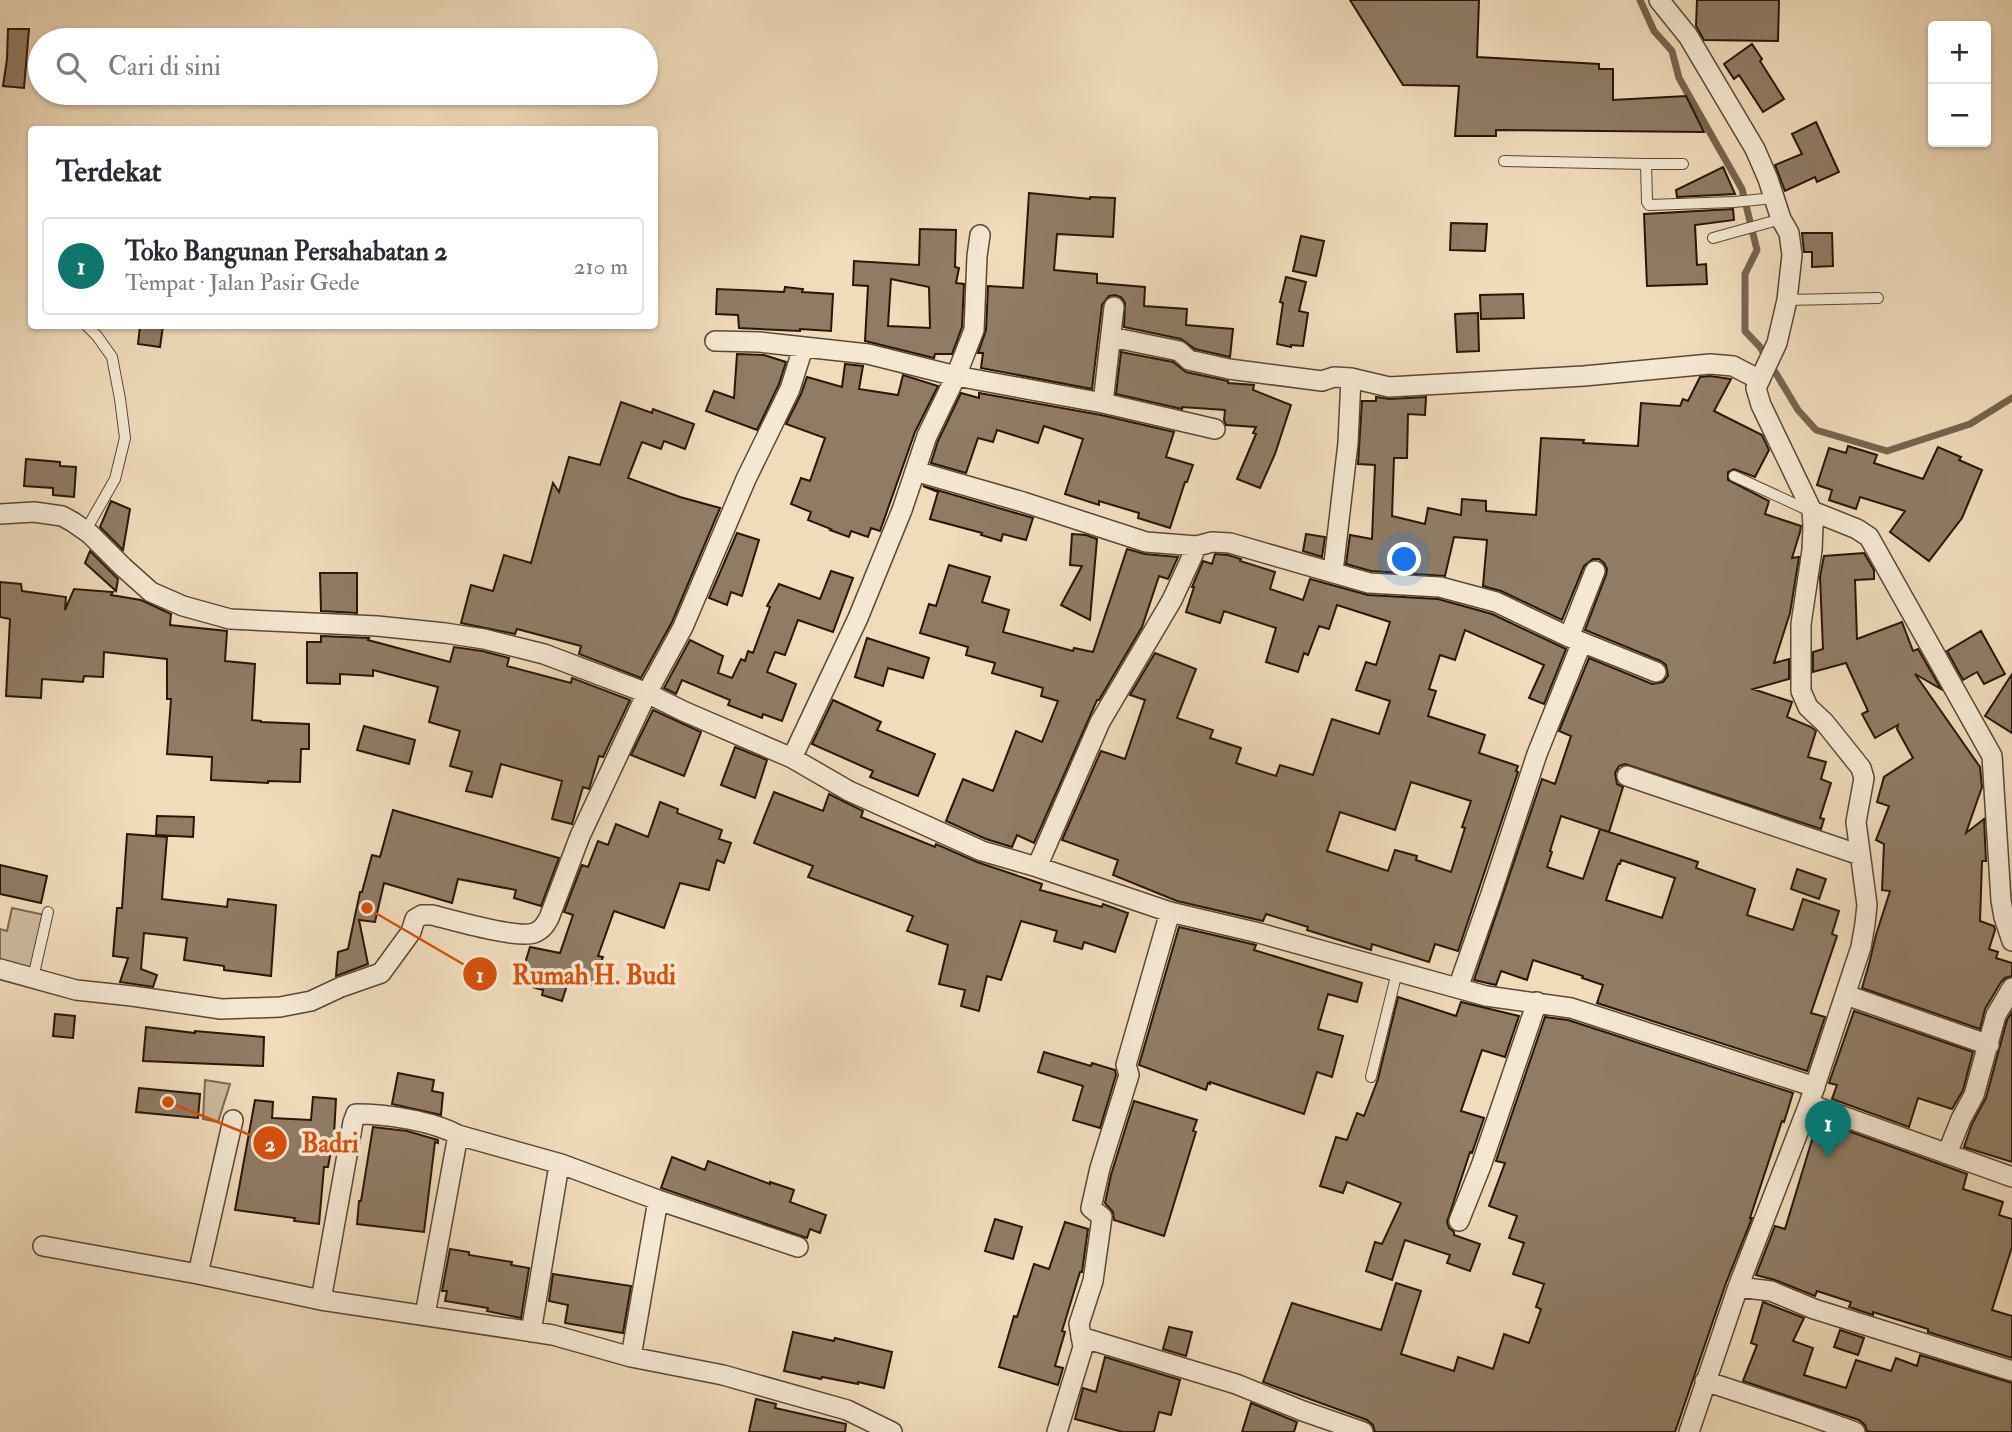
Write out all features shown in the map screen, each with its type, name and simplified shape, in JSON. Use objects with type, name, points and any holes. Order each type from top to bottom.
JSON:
[{"type":"street","points":[[1659,0],[1688,36],[1755,149],[1769,199],[1789,233],[1792,255],[1787,300],[1777,343],[1756,388],[1761,405],[1812,511],[1812,550],[1801,624],[1801,691],[1808,707],[1825,723],[1861,768],[1864,778],[1856,822],[1867,905],[1861,947],[1812,1096],[1738,1287],[1689,1432]]},
{"type":"street","points":[[792,758],[858,618],[902,510],[927,436],[956,376],[974,330],[977,256],[981,235]]},
{"type":"street","points":[[1103,403],[1114,307]]},
{"type":"street","points":[[1111,337],[1179,351],[1189,360],[1229,369],[1322,381],[1334,377],[1351,378],[1389,387],[1584,376],[1710,363],[1764,372]]},
{"type":"street","points":[[715,341],[759,342],[868,354],[956,376],[1103,403],[1214,429]]},
{"type":"street","points":[[0,969],[76,990],[220,1009],[280,1007],[311,1001],[381,973],[411,932],[415,919],[422,915],[510,933],[530,934],[544,927],[550,918],[580,836],[647,693],[682,627],[746,479],[790,389],[803,348]]},
{"type":"street","points":[[1334,572],[1348,443],[1351,378]]},
{"type":"street","points":[[915,471],[1146,542],[1197,546],[1212,542],[1230,543],[1369,583],[1440,587],[1496,602],[1656,672]]},
{"type":"street","points":[[1812,511],[1857,529],[1868,537],[1992,756],[2006,896],[2004,917],[2012,941]]},
{"type":"street","points":[[0,514],[29,512],[62,516],[86,530],[151,592],[183,606],[230,619],[377,626],[484,639],[544,654],[647,693],[682,711],[792,758],[849,791],[982,851],[1170,912],[1259,933],[1486,996],[1571,1008],[1812,1096],[1947,1154],[2012,1177]]},
{"type":"street","points":[[1037,867],[1100,722],[1172,600],[1197,546]]},
{"type":"street","points":[[1458,988],[1576,639],[1595,571]]},
{"type":"street","points":[[1627,776],[1860,855]]},
{"type":"street","points":[[1057,1432],[1083,1347],[1079,1324],[1093,1281],[1102,1216],[1091,1208],[1100,1168],[1129,1075],[1126,1065],[1170,912]]},
{"type":"street","points":[[1947,1154],[1961,1119],[1975,1095],[1996,1015],[2012,988]]},
{"type":"street","points":[[1846,995],[1989,1045]]},
{"type":"street","points":[[1459,1222],[1537,1002]]},
{"type":"street","points":[[321,1300],[356,1114],[375,1114],[445,1127],[458,1135],[561,1164],[798,1247]]},
{"type":"street","points":[[198,1274],[233,1120]]},
{"type":"street","points":[[425,1315],[458,1135]]},
{"type":"street","points":[[531,1332],[561,1164]]},
{"type":"street","points":[[631,1357],[658,1200]]},
{"type":"street","points":[[43,1246],[321,1300],[553,1335],[631,1357],[723,1375],[847,1410],[892,1432]]},
{"type":"street","points":[[1738,1287],[1771,1291],[1814,1309],[2012,1371]]},
{"type":"street","points":[[1082,1337],[1236,1384],[1363,1432]]},
{"type":"street","points":[[1705,1381],[1855,1432]]},
{"type":"lane","points":[[1504,161],[1683,164]]},
{"type":"lane","points":[[1646,164],[1649,205],[1769,199]]},
{"type":"lane","points":[[1713,238],[1781,219]]},
{"type":"lane","points":[[1787,300],[1878,298]]},
{"type":"lane","points":[[86,530],[115,479],[125,438],[112,357],[90,329]]},
{"type":"lane","points":[[1734,476],[1812,511]]},
{"type":"lane","points":[[33,978],[48,912]]},
{"type":"lane","points":[[1371,1077],[1397,972]]},
{"type":"shaded area","points":[[12,908],[45,915],[31,974],[0,966],[0,929],[7,931]]},
{"type":"shaded area","points":[[205,1080],[230,1084],[218,1122],[203,1119]]},
{"type":"building","points":[[1350,0],[1479,0],[1477,57],[1599,64],[1599,69],[1613,69],[1613,100],[1686,96],[1704,132],[1496,130],[1496,136],[1455,136],[1459,86],[1403,85]]},
{"type":"building","points":[[1697,0],[1779,0],[1778,41],[1704,40],[1696,26]]},
{"type":"building","points":[[8,29],[28,29],[24,88],[3,86]]},
{"type":"building","points":[[1752,44],[1784,99],[1763,112],[1739,75],[1734,79],[1724,64]]},
{"type":"building","points":[[1816,122],[1839,172],[1817,182],[1815,177],[1785,191],[1775,165],[1802,154],[1792,134]]},
{"type":"building","points":[[1723,167],[1735,194],[1677,197],[1676,190]]},
{"type":"building","points":[[1029,193],[1090,199],[1115,198],[1113,237],[1057,234],[1054,270],[1097,274],[1097,283],[1145,287],[1144,306],[1187,309],[1186,325],[1233,329],[1230,357],[1195,349],[1181,339],[1124,327],[1125,303],[1121,297],[1115,295],[1109,296],[1102,305],[1092,389],[981,368],[983,353],[978,353],[986,330],[988,286],[1023,288]]},
{"type":"building","points":[[1733,209],[1734,220],[1695,225],[1697,265],[1706,264],[1707,284],[1647,286],[1644,214]]},
{"type":"building","points":[[1451,223],[1487,224],[1485,251],[1450,250]]},
{"type":"building","points":[[920,229],[956,230],[955,267],[959,268],[956,283],[964,284],[962,327],[952,354],[935,354],[934,358],[865,341],[868,286],[853,285],[854,261],[919,265]],"holes":[[[891,279],[929,287],[930,328],[888,326]]]},
{"type":"building","points":[[1802,233],[1832,233],[1833,266],[1812,267],[1812,252],[1804,252]]},
{"type":"building","points":[[1301,236],[1324,241],[1316,276],[1293,271]]},
{"type":"building","points":[[1286,277],[1306,282],[1299,311],[1308,313],[1303,346],[1277,344],[1283,303],[1280,302]]},
{"type":"building","points":[[785,287],[803,289],[802,292],[833,294],[831,331],[739,328],[738,315],[716,314],[717,289],[784,292]]},
{"type":"building","points":[[1523,294],[1524,318],[1481,319],[1480,295]]},
{"type":"building","points":[[1478,313],[1479,351],[1457,352],[1455,314]]},
{"type":"building","points":[[140,329],[163,329],[160,347],[138,344]]},
{"type":"building","points":[[1121,352],[1173,362],[1186,372],[1228,383],[1254,385],[1253,390],[1291,405],[1275,454],[1260,488],[1237,479],[1256,434],[1253,433],[1256,427],[1226,425],[1225,410],[1182,409],[1116,394]]},
{"type":"building","points":[[737,354],[764,355],[786,362],[779,384],[757,430],[706,411],[714,391],[734,398]]},
{"type":"building","points":[[845,364],[863,366],[859,389],[898,395],[903,375],[938,386],[915,432],[880,531],[871,528],[868,537],[851,531],[849,537],[830,530],[808,520],[811,512],[791,504],[801,478],[810,481],[825,438],[786,424],[807,377],[842,387]]},
{"type":"building","points":[[1700,377],[1731,379],[1714,411],[1762,435],[1769,450],[1755,477],[1734,469],[1728,472],[1728,480],[1769,501],[1765,514],[1801,526],[1792,558],[1799,557],[1790,613],[1774,663],[1789,659],[1789,679],[1753,689],[1792,702],[1787,717],[1816,731],[1808,757],[1826,762],[1821,779],[1831,783],[1820,818],[1824,819],[1821,829],[1625,764],[1619,766],[1615,773],[1617,784],[1623,787],[1609,832],[1600,829],[1698,862],[1696,868],[1755,889],[1747,915],[1793,930],[1803,899],[1839,911],[1832,934],[1837,936],[1811,1013],[1825,1017],[1807,1071],[1597,1003],[1603,985],[1533,960],[1527,980],[1501,971],[1496,985],[1474,980],[1542,779],[1555,784],[1571,736],[1559,731],[1589,658],[1652,684],[1663,682],[1668,676],[1666,665],[1585,630],[1606,575],[1607,569],[1599,559],[1593,559],[1584,566],[1562,620],[1501,591],[1483,586],[1487,540],[1454,537],[1445,576],[1371,571],[1346,564],[1350,535],[1372,539],[1375,465],[1358,464],[1362,401],[1376,401],[1376,397],[1426,397],[1425,415],[1408,414],[1407,458],[1394,458],[1392,516],[1425,524],[1428,508],[1461,515],[1462,499],[1486,501],[1486,511],[1536,515],[1541,438],[1638,446],[1641,403],[1680,406],[1683,399],[1688,401]],"holes":[[[1561,816],[1600,829],[1583,879],[1547,867]],[[1621,860],[1675,878],[1662,918],[1606,900]]]},
{"type":"building","points":[[961,393],[979,398],[979,393],[1101,415],[1174,432],[1166,457],[1193,465],[1170,528],[1138,518],[1139,513],[1099,501],[1099,505],[1065,494],[1083,439],[1044,426],[1038,443],[997,430],[993,442],[978,438],[966,473],[931,463],[938,441]]},
{"type":"building","points":[[621,402],[652,413],[653,409],[694,424],[685,449],[664,441],[661,449],[642,442],[628,478],[720,508],[672,622],[641,678],[579,654],[581,646],[517,629],[515,634],[461,623],[471,585],[493,591],[504,555],[531,563],[553,483],[559,492],[569,457],[600,465]]},
{"type":"building","points":[[1848,446],[1877,455],[1874,463],[1923,479],[1938,447],[1982,470],[1962,518],[1929,561],[1890,532],[1905,511],[1860,497],[1856,509],[1829,500],[1832,490],[1817,485],[1829,448],[1846,453]]},
{"type":"building","points":[[26,459],[60,462],[60,466],[76,467],[74,497],[53,495],[53,488],[24,486]]},
{"type":"building","points":[[923,486],[1033,518],[1026,540],[1003,534],[1001,541],[930,519],[938,492]]},
{"type":"building","points":[[111,501],[130,509],[123,550],[100,527]]},
{"type":"building","points":[[737,533],[759,540],[742,596],[731,592],[727,605],[709,598]]},
{"type":"building","points":[[1072,534],[1097,539],[1090,620],[1061,605],[1082,566],[1070,565]]},
{"type":"building","points":[[1306,534],[1325,537],[1322,557],[1303,551]]},
{"type":"building","points":[[1127,549],[1145,554],[1178,557],[1168,579],[1159,576],[1142,627],[1097,700],[1034,843],[1017,835],[1012,847],[946,821],[963,779],[993,791],[1016,731],[1042,742],[1058,701],[1041,696],[1043,688],[992,673],[995,663],[966,655],[968,647],[920,633],[929,604],[936,606],[949,565],[990,577],[982,602],[1009,610],[1003,632],[1073,651],[1074,648],[1093,652]]},
{"type":"building","points":[[90,551],[118,579],[116,591],[85,563]]},
{"type":"building","points":[[1864,553],[1874,570],[1874,579],[1855,580],[1857,639],[1902,622],[1913,651],[1918,649],[1941,689],[1915,674],[1980,767],[1982,787],[1966,833],[1984,819],[1986,861],[1982,861],[1980,921],[1994,926],[1989,949],[1998,952],[1996,958],[2012,963],[2012,976],[2001,982],[1985,1009],[1980,1029],[1862,988],[1890,891],[1882,890],[1884,844],[1876,840],[1889,806],[1877,802],[1884,777],[1913,758],[1897,729],[1898,725],[1875,738],[1862,714],[1868,711],[1846,663],[1813,672],[1813,652],[1823,649],[1820,577],[1824,556]]},
{"type":"building","points":[[1215,554],[1228,555],[1275,572],[1270,589],[1303,600],[1310,579],[1368,595],[1438,599],[1492,614],[1566,649],[1544,704],[1529,698],[1544,665],[1465,630],[1455,660],[1440,655],[1429,689],[1436,691],[1428,716],[1485,735],[1479,753],[1518,766],[1458,951],[1435,944],[1429,962],[1372,944],[1371,950],[1266,914],[1263,921],[1177,901],[1113,875],[1118,860],[1062,840],[1101,751],[1125,759],[1145,700],[1130,695],[1155,653],[1196,669],[1177,718],[1213,730],[1210,738],[1241,748],[1236,763],[1276,776],[1280,765],[1313,775],[1332,719],[1379,734],[1390,701],[1356,690],[1366,662],[1376,665],[1390,622],[1337,605],[1329,629],[1319,626],[1308,655],[1304,653],[1298,672],[1266,662],[1276,628],[1224,611],[1220,623],[1186,612],[1192,587],[1203,561],[1212,564]],"holes":[[[1411,782],[1471,801],[1451,872],[1416,860],[1417,856],[1395,850],[1388,871],[1327,851],[1340,812],[1395,830]]]},
{"type":"building","points":[[831,571],[853,578],[833,632],[798,620],[785,655],[775,652],[767,672],[796,684],[782,721],[763,714],[762,718],[728,705],[730,700],[682,680],[676,694],[664,688],[690,640],[723,656],[718,673],[732,678],[741,659],[745,661],[748,651],[753,653],[770,607],[767,606],[779,584],[820,599]]},
{"type":"building","points":[[320,573],[357,573],[357,613],[321,611]]},
{"type":"building","points":[[0,582],[21,584],[22,591],[66,597],[65,610],[74,589],[113,592],[111,595],[141,600],[171,614],[170,625],[227,631],[225,661],[255,664],[252,720],[309,724],[309,749],[301,749],[300,782],[211,780],[212,757],[167,754],[171,699],[167,699],[167,659],[104,652],[103,677],[84,676],[83,682],[42,679],[41,698],[6,696],[10,619],[0,617]]},
{"type":"building","points":[[1981,631],[2005,674],[1984,684],[1977,672],[1963,680],[1947,651]]},
{"type":"building","points":[[321,636],[369,638],[368,640],[450,662],[454,647],[482,651],[509,658],[507,666],[571,683],[572,678],[630,700],[603,757],[599,756],[589,789],[583,787],[572,824],[552,819],[562,781],[501,764],[492,797],[466,791],[472,772],[450,766],[460,731],[429,722],[438,687],[373,670],[373,676],[340,674],[340,684],[307,683],[307,642],[321,642]]},
{"type":"building","points":[[867,638],[929,658],[923,678],[888,668],[883,686],[855,677]]},
{"type":"building","points":[[2012,674],[2012,733],[1985,716]]},
{"type":"building","points":[[833,700],[881,722],[877,730],[935,754],[918,796],[870,777],[873,771],[812,744]]},
{"type":"building","points":[[653,710],[701,732],[684,776],[631,755]]},
{"type":"building","points":[[364,726],[415,740],[409,764],[357,750]]},
{"type":"building","points":[[735,747],[767,760],[755,798],[721,785]]},
{"type":"building","points":[[774,792],[823,811],[829,794],[863,811],[861,817],[935,847],[936,844],[977,862],[1042,884],[1040,890],[1102,907],[1103,904],[1128,913],[1115,952],[1084,942],[1082,949],[1054,941],[1057,931],[1021,921],[1001,980],[987,976],[979,1011],[961,1006],[965,990],[939,984],[948,945],[907,931],[913,916],[808,877],[813,866],[754,843]]},
{"type":"building","points":[[660,802],[678,809],[677,813],[722,830],[719,839],[731,843],[724,863],[717,860],[709,890],[680,883],[664,928],[614,911],[598,956],[603,957],[592,985],[569,979],[562,1001],[542,995],[543,990],[519,983],[530,947],[560,953],[573,915],[564,912],[582,865],[588,867],[598,841],[608,845],[616,824],[648,837]]},
{"type":"building","points":[[393,810],[559,858],[541,906],[514,898],[516,890],[458,879],[452,903],[384,883],[375,922],[359,920],[368,964],[336,976],[338,952],[348,949],[360,892],[372,855],[380,857]]},
{"type":"building","points":[[157,816],[194,817],[193,837],[156,835]]},
{"type":"building","points":[[127,834],[167,837],[162,899],[227,907],[228,899],[276,905],[271,976],[224,970],[224,966],[184,960],[187,938],[144,933],[141,969],[157,975],[153,987],[120,982],[128,958],[113,956],[117,908],[122,908]]},
{"type":"building","points":[[0,865],[47,876],[41,903],[0,894]]},
{"type":"building","points":[[1797,869],[1826,879],[1819,899],[1791,889]]},
{"type":"building","points":[[1179,927],[1256,945],[1254,950],[1362,983],[1357,1002],[1328,994],[1318,1029],[1343,1036],[1332,1077],[1317,1072],[1304,1114],[1210,1082],[1206,1090],[1139,1065]]},
{"type":"building","points":[[1398,997],[1456,1016],[1461,1002],[1519,1016],[1505,1057],[1482,1050],[1461,1111],[1484,1118],[1447,1222],[1454,1235],[1480,1244],[1470,1271],[1447,1263],[1450,1255],[1405,1240],[1392,1280],[1366,1271],[1375,1242],[1382,1244],[1401,1203],[1347,1182],[1343,1193],[1320,1186],[1336,1137],[1347,1140],[1357,1113],[1364,1116],[1378,1079]]},
{"type":"building","points":[[1854,1011],[1973,1052],[1963,1090],[1952,1109],[1918,1098],[1909,1127],[1832,1099],[1837,1085],[1829,1083]]},
{"type":"building","points":[[2012,1012],[2012,1162],[1964,1147],[1972,1124],[1986,1098],[2007,1020]]},
{"type":"building","points":[[55,1014],[75,1016],[73,1038],[53,1036]]},
{"type":"building","points":[[1545,1017],[1568,1020],[1793,1093],[1752,1218],[1726,1283],[1675,1432],[1375,1432],[1373,1425],[1367,1420],[1263,1382],[1292,1303],[1381,1330],[1396,1283],[1421,1291],[1401,1354],[1454,1371],[1458,1357],[1493,1369],[1504,1334],[1529,1343],[1541,1309],[1536,1307],[1544,1284],[1513,1274],[1524,1243],[1509,1238],[1517,1216],[1489,1206],[1505,1163],[1496,1161]]},
{"type":"building","points":[[146,1027],[264,1037],[263,1066],[143,1061]]},
{"type":"building","points":[[1044,1052],[1115,1070],[1116,1075],[1100,1128],[1073,1120],[1083,1086],[1038,1072]]},
{"type":"building","points":[[398,1073],[434,1080],[432,1091],[443,1093],[441,1115],[392,1104]]},
{"type":"building","points":[[139,1088],[200,1094],[198,1118],[136,1112]]},
{"type":"building","points":[[313,1097],[336,1099],[334,1135],[328,1167],[324,1167],[319,1224],[235,1210],[255,1100],[273,1102],[272,1118],[311,1120]]},
{"type":"building","points":[[1134,1101],[1197,1120],[1193,1131],[1196,1132],[1164,1236],[1114,1220],[1113,1212],[1105,1203]]},
{"type":"building","points":[[1818,1120],[1967,1174],[1963,1189],[2003,1202],[1999,1215],[2012,1219],[2012,1247],[1992,1310],[2012,1316],[2012,1358],[1928,1332],[1928,1329],[1849,1307],[1851,1302],[1817,1291],[1815,1296],[1756,1275],[1775,1226],[1785,1229]]},
{"type":"building","points":[[373,1127],[407,1131],[438,1140],[438,1143],[435,1142],[424,1232],[357,1224]]},
{"type":"building","points":[[672,1157],[705,1170],[708,1161],[794,1190],[790,1202],[826,1215],[820,1233],[810,1229],[807,1238],[661,1188]]},
{"type":"building","points":[[995,1219],[1022,1227],[1013,1259],[985,1251]]},
{"type":"building","points":[[1065,1222],[1088,1229],[1082,1272],[1062,1331],[1065,1332],[1055,1366],[1063,1368],[1058,1385],[999,1367],[1014,1316],[1017,1317],[1034,1264],[1049,1269]]},
{"type":"building","points":[[450,1249],[529,1268],[521,1318],[487,1311],[488,1308],[445,1301],[447,1291],[442,1291]]},
{"type":"building","points":[[553,1274],[631,1286],[623,1333],[565,1323],[568,1305],[549,1301]]},
{"type":"building","points":[[1763,1302],[1804,1318],[1793,1341],[1813,1348],[1804,1375],[1846,1388],[1856,1360],[1891,1371],[1896,1358],[1917,1366],[1920,1355],[2012,1383],[2012,1432],[1871,1432],[1867,1431],[1859,1420],[1743,1381],[1757,1345],[1751,1343]]},
{"type":"building","points":[[1169,1327],[1192,1332],[1186,1356],[1163,1349]]},
{"type":"building","points":[[1840,1330],[1864,1338],[1858,1355],[1834,1347]]},
{"type":"building","points":[[793,1332],[834,1341],[835,1338],[892,1352],[884,1388],[784,1371]]},
{"type":"building","points":[[1105,1357],[1180,1380],[1171,1415],[1159,1412],[1154,1432],[1123,1432],[1075,1419],[1083,1388],[1096,1392]]},
{"type":"building","points":[[756,1399],[776,1404],[775,1408],[846,1424],[845,1432],[749,1432]]},
{"type":"building","points":[[1251,1403],[1297,1422],[1294,1432],[1242,1432]]},
{"type":"waterway","points":[[1640,0],[1654,31],[1672,51],[1679,78],[1742,189],[1757,250],[1745,274],[1745,331],[1760,347],[1798,410],[1816,430],[1887,451],[1970,424],[2012,398]]},
{"type":"place","name":"Rumah H. Budi","points":[[367,908]]},
{"type":"place","name":"Badri","points":[[168,1102]]},
{"type":"place","name":"Toko Bangunan Persahabatan 2","points":[[1828,1158]]}]
